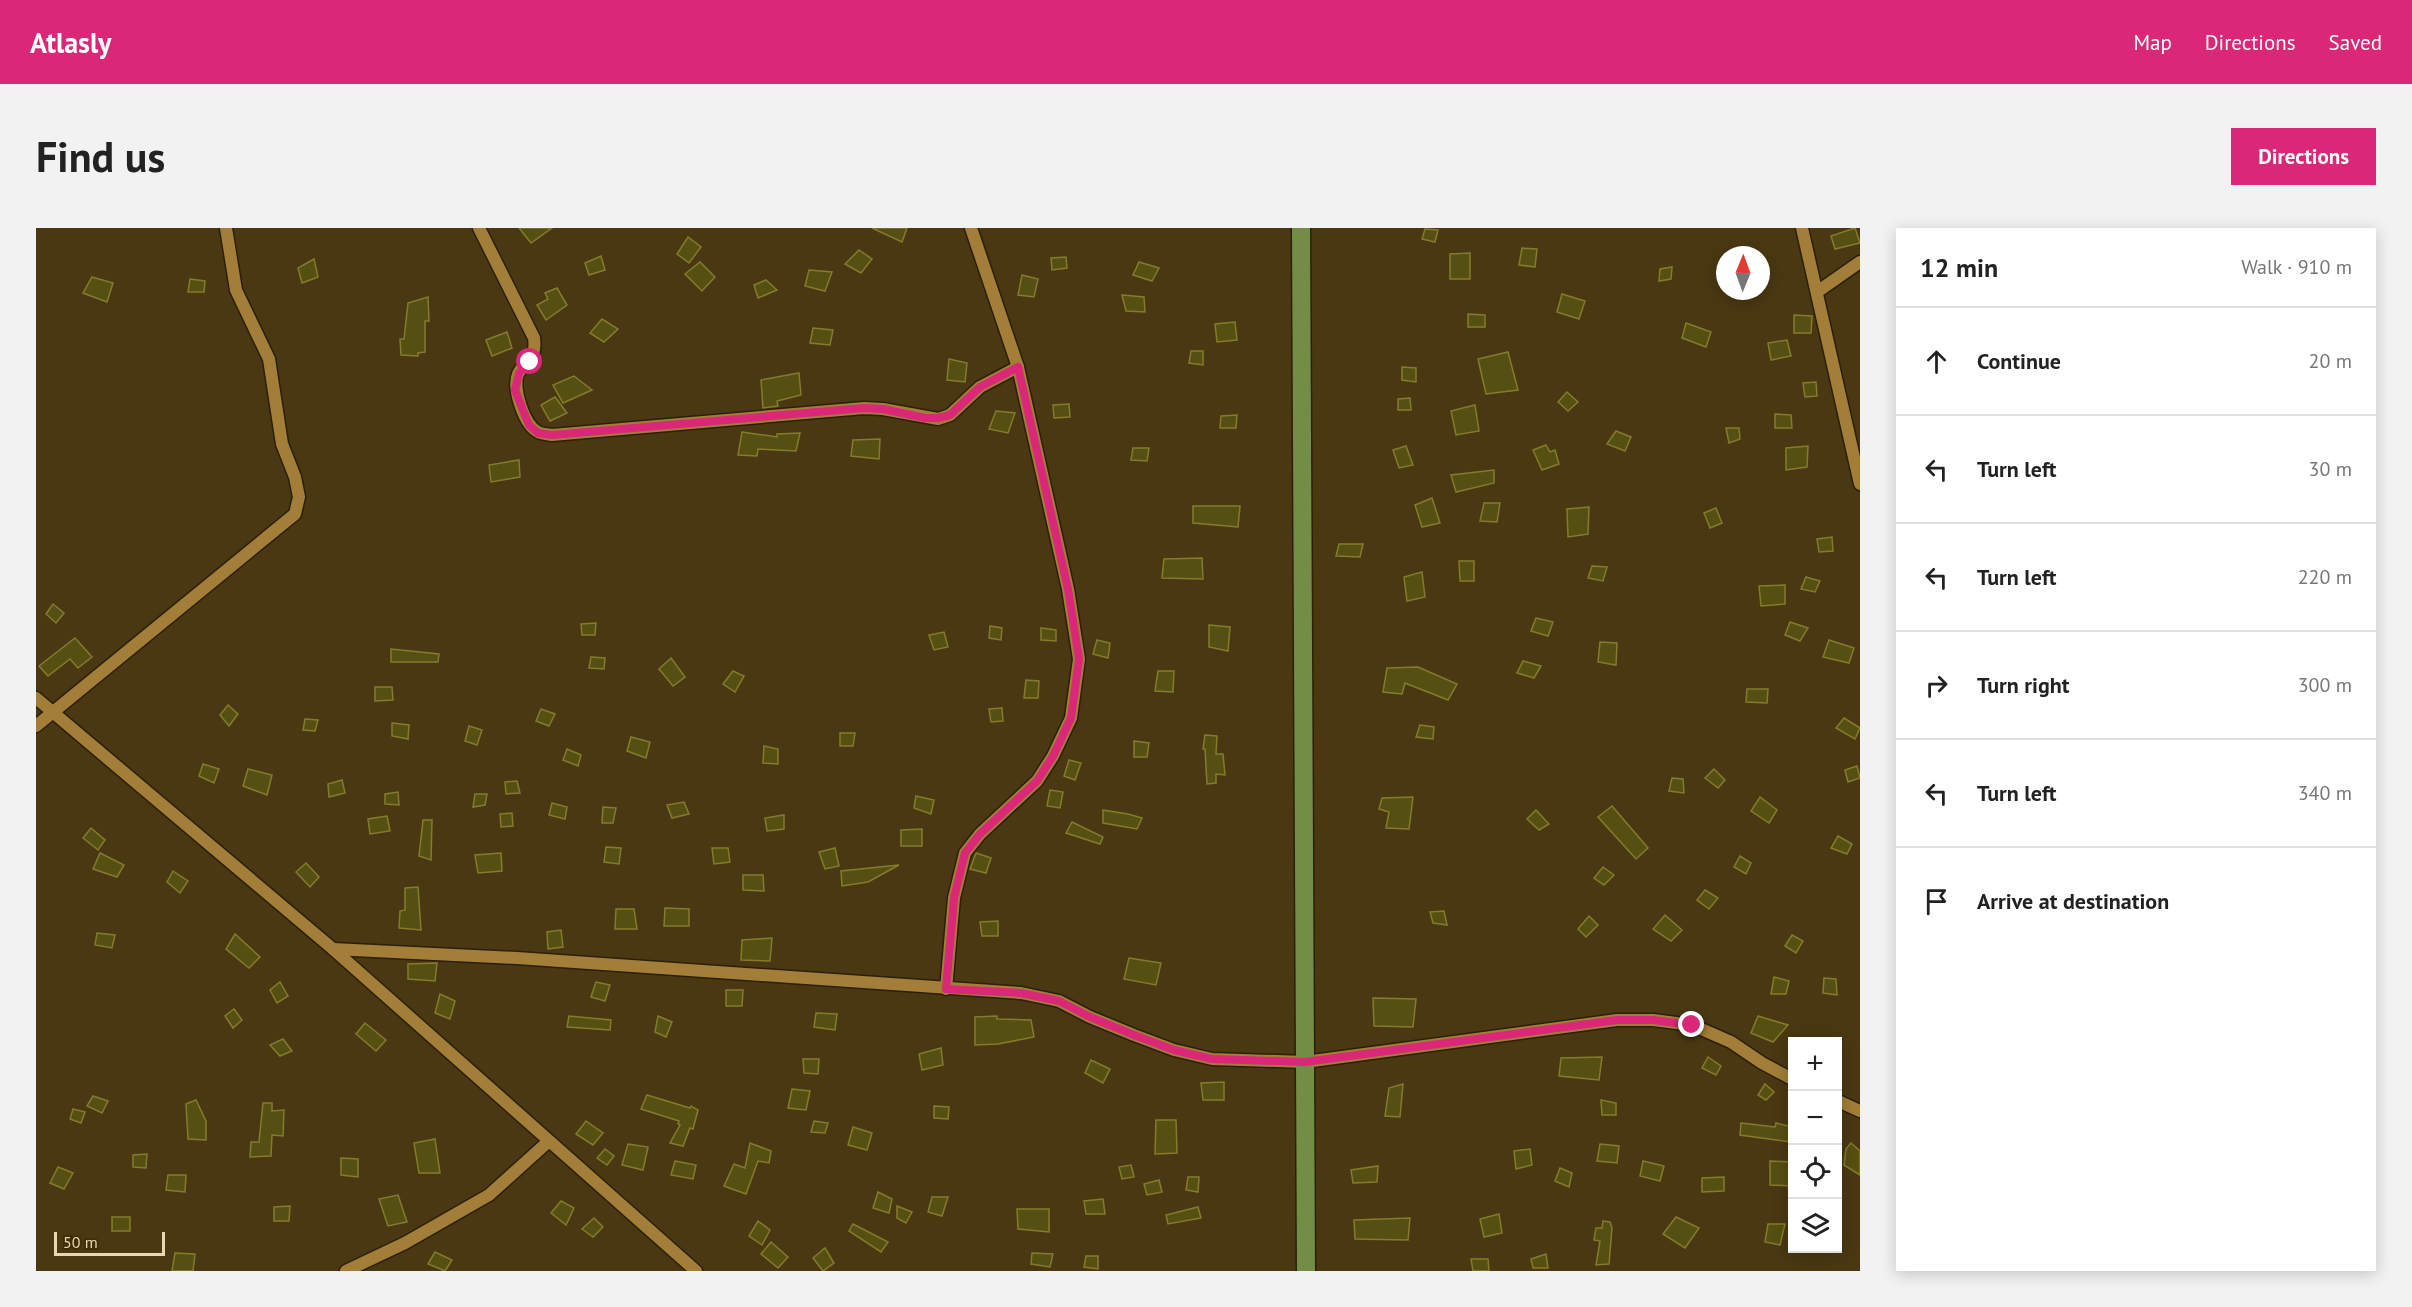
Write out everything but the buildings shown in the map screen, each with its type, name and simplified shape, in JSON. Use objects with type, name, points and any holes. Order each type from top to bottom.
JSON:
[{"type":"main road","points":[[1301,228],[1306,1271]]},
{"type":"street","points":[[36,726],[295,514],[299,497],[295,477],[282,444],[269,359],[236,290],[226,228]]},
{"type":"street","points":[[479,228],[534,338],[536,349],[530,362],[519,373],[515,390],[529,425],[538,433],[552,435],[864,408],[938,418],[950,415],[980,387],[1018,367]]},
{"type":"street","points":[[946,989],[954,898],[965,853],[980,834],[1037,781],[1053,756],[1071,718],[1079,659],[1068,589],[1018,367],[971,228]]},
{"type":"street","points":[[1802,228],[1860,484]]},
{"type":"street","points":[[1817,292],[1860,262]]},
{"type":"street","points":[[36,698],[333,949],[696,1271]]},
{"type":"street","points":[[333,949],[517,958],[1021,993],[1059,1001],[1134,1035],[1174,1050],[1212,1059],[1305,1062],[1617,1020],[1653,1020],[1692,1025],[1731,1042],[1788,1077]]},
{"type":"street","points":[[1842,1103],[1860,1111]]},
{"type":"street","points":[[346,1271],[405,1243],[489,1195],[549,1141]]},
{"type":"route","points":[[530,362],[519,373],[515,390],[529,425],[538,433],[552,435],[864,408],[938,418],[950,415],[980,387],[1018,367],[1068,589],[1079,659],[1071,718],[1053,756],[1037,781],[980,834],[965,853],[954,898],[946,989],[1021,993],[1059,1001],[1134,1035],[1174,1050],[1212,1059],[1305,1062],[1617,1020],[1653,1020],[1692,1025]]}]
